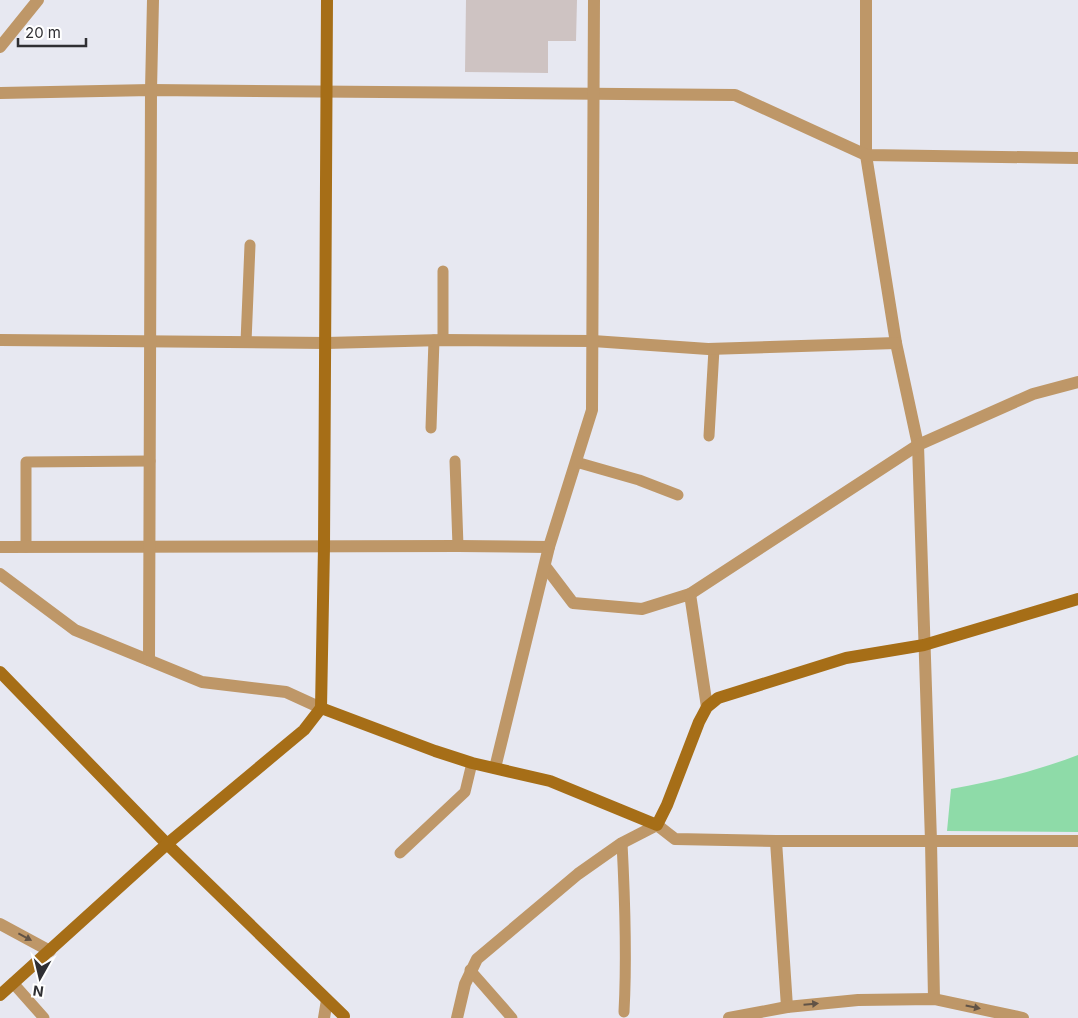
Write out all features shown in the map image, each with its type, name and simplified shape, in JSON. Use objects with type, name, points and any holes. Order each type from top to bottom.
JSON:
[{"type":"street","points":[[0,47],[38,0]]},
{"type":"street","points":[[149,660],[153,0]]},
{"type":"street","points":[[0,995],[167,844],[304,730],[321,708],[326,343],[327,0]]},
{"type":"street","points":[[495,768],[549,547],[592,410],[594,0]]},
{"type":"street","points":[[866,0],[866,155],[896,343],[918,445],[931,841],[934,999]]},
{"type":"street","points":[[0,93],[151,90],[735,95],[866,155],[1078,158]]},
{"type":"street","points":[[0,340],[326,343],[438,340],[592,342],[714,349],[896,343]]},
{"type":"street","points":[[545,566],[573,603],[642,609],[690,594],[918,445],[1033,394],[1078,382]]},
{"type":"street","points":[[0,547],[549,547]]},
{"type":"street","points":[[0,574],[75,630],[202,682],[286,692],[321,708],[472,763],[550,781],[657,825],[674,839],[1078,841]]},
{"type":"street","points":[[690,594],[707,707]]},
{"type":"street","points":[[457,1018],[465,984],[470,970],[477,959],[578,874],[622,843],[657,825],[667,805],[699,722],[707,707],[718,698],[846,658],[924,645],[1078,599]]},
{"type":"street","points":[[0,672],[167,844],[344,1016]]},
{"type":"street","points":[[776,841],[787,1007]]},
{"type":"street","points":[[0,924],[50,951]]},
{"type":"street","points":[[729,1018],[787,1007],[858,1000],[934,999],[1023,1018]]},
{"type":"street","points":[[324,1018],[327,1000]]},
{"type":"lane","points":[[246,342],[250,245]]},
{"type":"lane","points":[[432,428],[443,271]]},
{"type":"lane","points":[[709,436],[714,349]]},
{"type":"lane","points":[[26,546],[26,462],[150,461]]},
{"type":"lane","points":[[455,461],[458,546]]},
{"type":"lane","points":[[576,462],[639,480],[678,495]]},
{"type":"lane","points":[[400,853],[465,792],[472,763]]},
{"type":"lane","points":[[622,843],[626,962],[624,1012]]},
{"type":"lane","points":[[470,970],[512,1018]]},
{"type":"lane","points":[[14,983],[44,1018]]},
{"type":"green space","points":[[1078,755],[1078,832],[947,831],[951,789],[1015,775]]},
{"type":"building","points":[[466,0],[577,0],[576,41],[548,41],[548,73],[465,72]]}]
